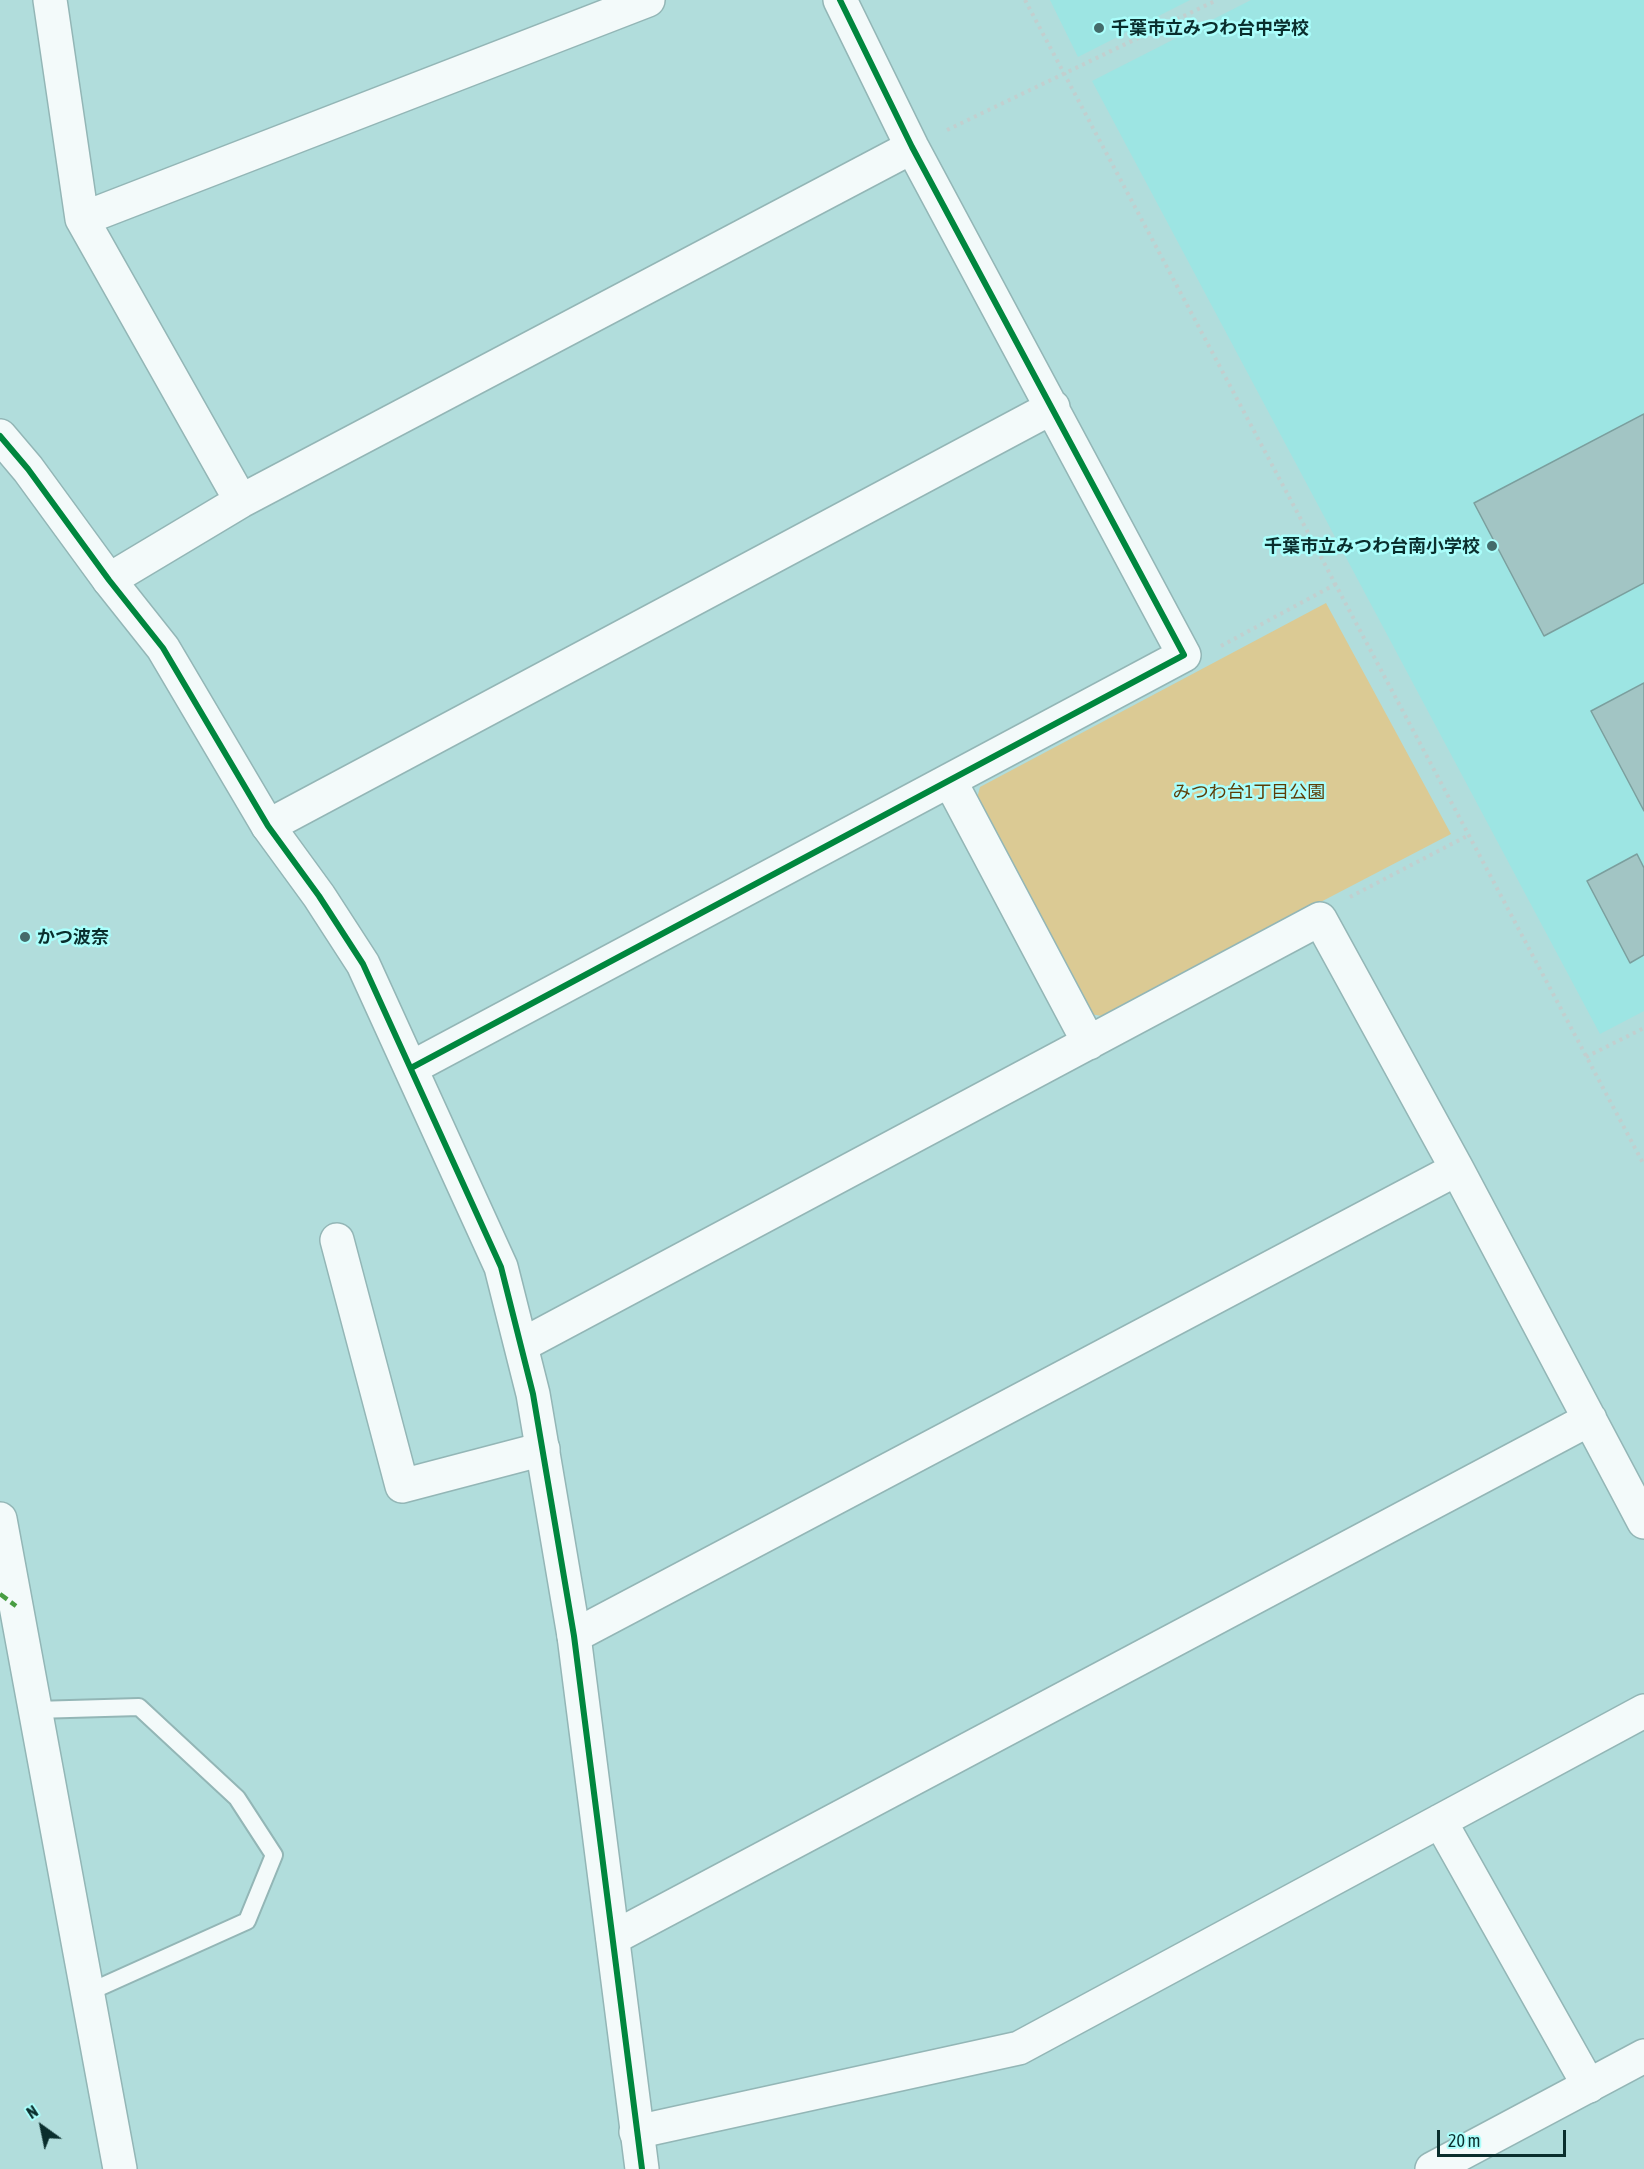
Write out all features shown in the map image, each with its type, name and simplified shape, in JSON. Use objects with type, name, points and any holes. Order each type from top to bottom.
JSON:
[{"type":"street","points":[[50,0],[82,219],[241,501]]},
{"type":"street","points":[[82,219],[648,0]]},
{"type":"street","points":[[411,1068],[1184,655],[912,147],[840,0]]},
{"type":"street","points":[[109,580],[241,501],[912,147]]},
{"type":"street","points":[[268,826],[1053,407]]},
{"type":"street","points":[[0,436],[28,469],[109,580],[163,648],[268,826],[319,896],[363,964],[501,1267],[522,1346],[543,1449],[574,1636],[642,2169]]},
{"type":"street","points":[[950,781],[1089,1042]]},
{"type":"street","points":[[522,1346],[1320,919],[1457,1169],[1644,1522]]},
{"type":"street","points":[[574,1636],[1457,1169]]},
{"type":"street","points":[[337,1240],[402,1486],[543,1449]]},
{"type":"street","points":[[614,1938],[1590,1419]]},
{"type":"street","points":[[0,1519],[120,2169]]},
{"type":"street","points":[[636,2133],[1019,2048],[1644,1711]]},
{"type":"street","points":[[1440,1821],[1589,2086]]},
{"type":"street","points":[[1432,2169],[1644,2056]]},
{"type":"lane","points":[[35,1710],[139,1707],[237,1798],[274,1855],[247,1921],[87,1993]]},
{"type":"path","points":[[1025,0],[1644,1165]]},
{"type":"path","points":[[912,147],[1216,0]]},
{"type":"path","points":[[1184,655],[1208,653],[1336,584]]},
{"type":"path","points":[[1320,919],[1338,903],[1469,835]]},
{"type":"path","points":[[1586,1058],[1644,1028]]},
{"type":"shaded area","name":"千葉市立みつわ台中学校","points":[[1050,0],[1190,0],[1078,57]]},
{"type":"shaded area","name":"千葉市立みつわ台南小学校","points":[[1251,0],[1644,0],[1644,1011],[1600,1034],[1092,81]]},
{"type":"green space","name":"みつわ台1丁目公園","points":[[1326,603],[1451,834],[1102,1016],[1084,1013],[975,806],[980,787]]},
{"type":"building","points":[[1644,414],[1644,583],[1544,636],[1474,503]]},
{"type":"building","points":[[1644,683],[1644,811],[1591,711]]},
{"type":"building","points":[[1637,854],[1644,868],[1644,955],[1630,963],[1587,881]]},
{"type":"marked path","points":[[0,1594],[16,1606]]},
{"type":"cycle path","points":[[411,1068],[1184,655],[912,147],[840,0]]},
{"type":"cycle path","points":[[0,436],[28,469],[109,580],[163,648],[268,826],[319,896],[363,964],[501,1267],[533,1394],[574,1636],[642,2169]]},
{"type":"place","name":"千葉市立みつわ台中学校","points":[[1099,28]]},
{"type":"place","name":"千葉市立みつわ台南小学校","points":[[1492,546]]},
{"type":"place","name":"かつ波奈","points":[[25,937]]}]
